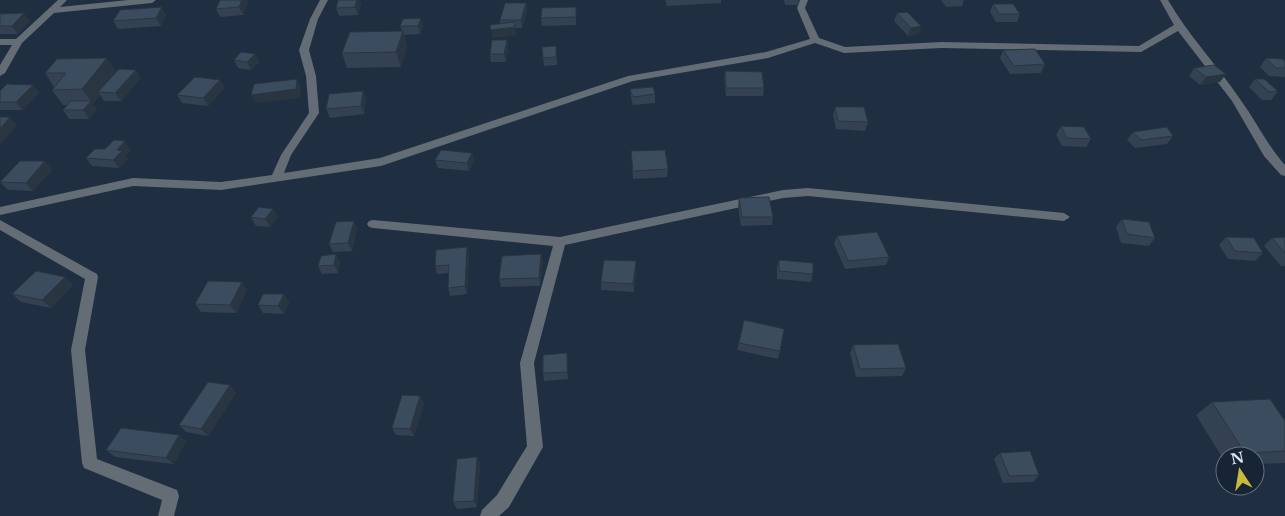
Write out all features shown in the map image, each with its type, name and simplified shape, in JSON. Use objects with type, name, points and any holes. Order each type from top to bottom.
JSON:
[{"type":"street","points":[[0,73],[18,42],[62,0]]},
{"type":"street","points":[[50,11],[152,0]]},
{"type":"street","points":[[276,178],[286,155],[314,113],[310,76],[304,50],[314,19],[324,0]]},
{"type":"street","points":[[804,0],[801,8],[815,40]]},
{"type":"street","points":[[1164,0],[1179,26],[1236,100],[1268,153],[1285,172]]},
{"type":"street","points":[[0,211],[133,182],[221,186],[381,162],[631,78],[768,55],[815,40],[844,50],[941,45],[1142,49],[1179,26]]},
{"type":"street","points":[[0,42],[18,42]]},
{"type":"street","points":[[373,224],[560,242],[783,194],[808,192],[1064,217]]},
{"type":"street","points":[[0,224],[92,278],[78,350],[90,463],[171,496],[166,516]]},
{"type":"street","points":[[488,516],[503,501],[535,447],[527,363],[560,242]]},
{"type":"building","points":[[220,0],[242,0],[239,7],[216,9]]},
{"type":"building","points":[[338,0],[357,0],[355,7],[336,8]]},
{"type":"building","points":[[505,3],[526,3],[521,20],[500,20]]},
{"type":"building","points":[[993,4],[1013,4],[1020,14],[999,14]]},
{"type":"building","points":[[162,7],[156,18],[113,21],[120,10]]},
{"type":"building","points":[[576,7],[576,17],[541,18],[542,8]]},
{"type":"building","points":[[907,12],[921,26],[911,28],[897,13]]},
{"type":"building","points":[[24,13],[12,26],[0,26],[0,14]]},
{"type":"building","points":[[421,18],[418,26],[400,26],[403,19]]},
{"type":"building","points":[[514,22],[515,27],[491,30],[490,25]]},
{"type":"building","points":[[403,31],[396,52],[342,53],[350,32]]},
{"type":"building","points":[[492,40],[507,40],[504,54],[490,54]]},
{"type":"building","points":[[556,46],[556,57],[543,58],[542,47]]},
{"type":"building","points":[[1035,49],[1045,64],[1014,66],[1003,50]]},
{"type":"building","points":[[241,52],[255,54],[247,62],[234,60]]},
{"type":"building","points":[[107,58],[82,89],[52,90],[66,73],[45,73],[57,59]]},
{"type":"building","points":[[1266,58],[1282,59],[1285,61],[1285,68],[1276,68]]},
{"type":"building","points":[[1214,65],[1226,74],[1206,77],[1194,68]]},
{"type":"building","points":[[119,69],[136,70],[115,93],[98,92]]},
{"type":"building","points":[[725,71],[762,72],[764,88],[726,88]]},
{"type":"building","points":[[195,77],[220,80],[203,98],[177,95]]},
{"type":"building","points":[[297,79],[296,89],[251,95],[254,84]]},
{"type":"building","points":[[1255,79],[1264,79],[1278,91],[1269,92]]},
{"type":"building","points":[[7,84],[33,85],[16,102],[0,102],[0,91]]},
{"type":"building","points":[[653,87],[655,94],[633,97],[630,89]]},
{"type":"building","points":[[363,91],[361,106],[326,109],[329,94]]},
{"type":"building","points":[[71,101],[91,101],[83,110],[63,110]]},
{"type":"building","points":[[835,107],[864,107],[868,122],[838,121]]},
{"type":"building","points":[[0,117],[10,117],[0,129]]},
{"type":"building","points":[[1061,126],[1084,127],[1091,139],[1067,138]]},
{"type":"building","points":[[1167,127],[1173,136],[1141,140],[1133,132]]},
{"type":"building","points":[[114,140],[125,141],[117,150],[122,151],[113,160],[86,158],[95,149],[105,149]]},
{"type":"building","points":[[441,150],[472,153],[467,163],[435,160]]},
{"type":"building","points":[[665,150],[668,169],[633,171],[631,151]]},
{"type":"building","points":[[20,161],[45,161],[26,183],[0,182]]},
{"type":"building","points":[[769,197],[773,217],[742,217],[739,198]]},
{"type":"building","points":[[259,207],[273,209],[265,219],[251,217]]},
{"type":"building","points":[[1122,219],[1149,222],[1155,238],[1127,234]]},
{"type":"building","points":[[354,221],[348,243],[329,244],[336,222]]},
{"type":"building","points":[[877,232],[889,257],[848,261],[837,236]]},
{"type":"building","points":[[1226,237],[1254,238],[1263,253],[1235,251]]},
{"type":"building","points":[[1285,237],[1285,253],[1272,238]]},
{"type":"building","points":[[467,247],[465,286],[448,288],[449,265],[435,266],[436,250]]},
{"type":"building","points":[[336,254],[334,265],[318,266],[321,256]]},
{"type":"building","points":[[541,254],[539,278],[499,279],[502,256]]},
{"type":"building","points":[[604,260],[636,261],[633,284],[601,282]]},
{"type":"building","points":[[779,260],[813,263],[813,274],[779,271]]},
{"type":"building","points":[[36,271],[65,277],[42,300],[12,294]]},
{"type":"building","points":[[208,281],[242,282],[230,305],[195,304]]},
{"type":"building","points":[[263,294],[284,294],[278,306],[258,305]]},
{"type":"building","points":[[744,320],[784,329],[780,351],[739,343]]},
{"type":"building","points":[[898,344],[906,368],[860,369],[853,345]]},
{"type":"building","points":[[567,353],[567,372],[543,373],[543,355]]},
{"type":"building","points":[[208,382],[230,385],[201,429],[179,425]]},
{"type":"building","points":[[402,395],[420,396],[410,429],[392,428]]},
{"type":"building","points":[[1270,399],[1285,421],[1285,451],[1265,452],[1265,446],[1240,446],[1212,402]]},
{"type":"building","points":[[121,428],[179,435],[166,458],[106,450]]},
{"type":"building","points":[[1030,451],[1039,475],[1009,476],[1000,453]]},
{"type":"building","points":[[477,457],[474,501],[453,502],[457,459]]}]
